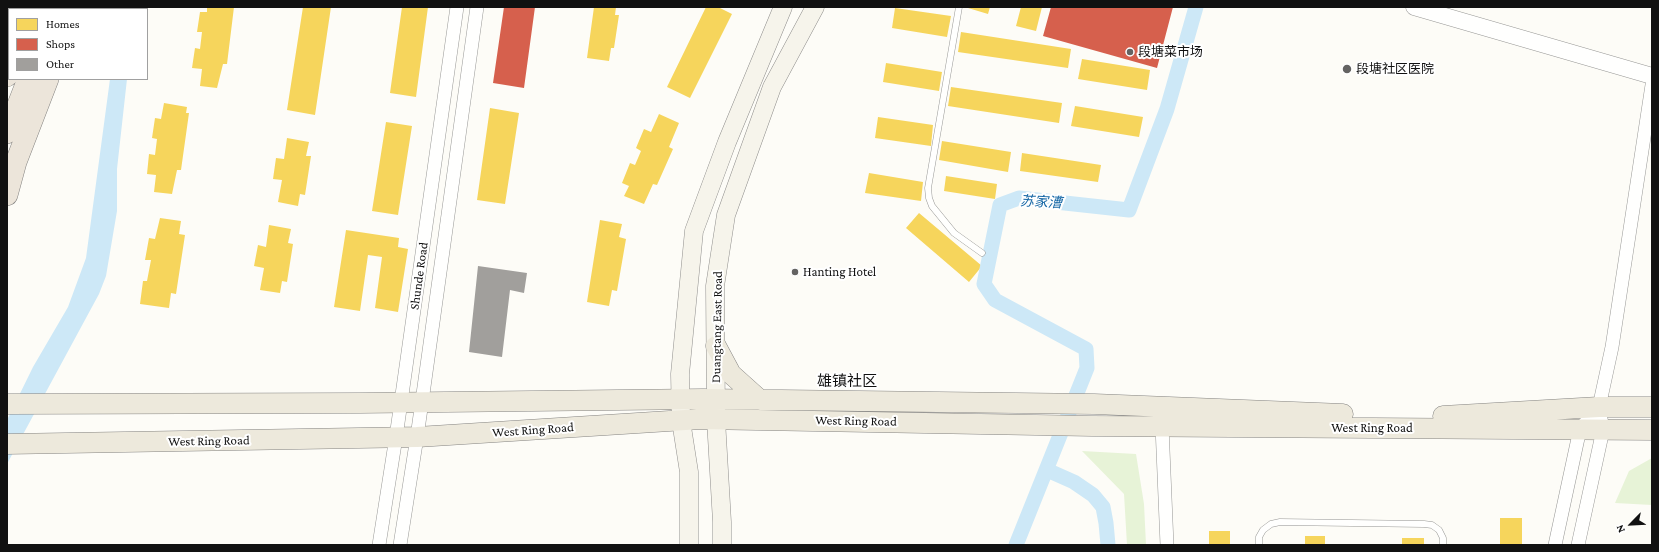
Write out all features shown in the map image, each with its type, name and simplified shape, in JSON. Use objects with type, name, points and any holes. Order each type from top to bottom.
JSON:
[{"type":"highway","points":[[7,133],[28,80]]},
{"type":"highway","points":[[7,195],[16,162],[48,80]]},
{"type":"main road","points":[[689,545],[689,472],[680,421],[680,374],[694,231],[727,142],[783,7]]},
{"type":"main road","name":"Duangtang East Road","points":[[722,545],[715,399],[715,286],[726,214],[772,87],[815,7]]},
{"type":"main road","points":[[7,202],[58,80]]},
{"type":"main road","points":[[716,346],[731,374],[760,400]]},
{"type":"main road","name":"West Ring Road","points":[[7,404],[401,403],[715,399],[1094,404],[1410,417],[1599,407],[1652,407]]},
{"type":"main road","name":"West Ring Road","points":[[7,444],[417,437],[716,420],[1092,426],[1652,430]]},
{"type":"street","name":"Shunde Road","points":[[379,545],[401,403],[457,7]]},
{"type":"street","name":"Shunde Road","points":[[400,545],[417,437],[477,7]]},
{"type":"street","points":[[1414,7],[1652,76]]},
{"type":"street","points":[[1578,545],[1603,430],[1599,407],[1612,347],[1652,85]]},
{"type":"street","points":[[1555,545],[1580,429],[1599,407]]},
{"type":"street","points":[[1162,426],[1167,545]]},
{"type":"lane","points":[[959,7],[928,188],[932,206],[954,234],[982,253]]},
{"type":"lane","points":[[1259,545],[1259,537],[1263,530],[1271,524],[1280,522],[1432,525],[1439,530],[1443,538],[1443,545]]},
{"type":"green space","points":[[1082,451],[1136,454],[1144,504],[1146,545],[1127,545],[1124,494]]},
{"type":"green space","points":[[1652,458],[1652,505],[1615,503],[1629,471]]},
{"type":"water","points":[[110,80],[127,80],[117,169],[117,211],[106,276],[99,294],[7,464],[7,420],[33,367],[68,307],[86,258]]},
{"type":"building: Homes","points":[[207,7],[234,7],[227,64],[223,64],[217,88],[200,86],[202,69],[192,68],[195,48],[200,49],[202,32],[197,32],[200,12],[207,12]]},
{"type":"building: Homes","points":[[303,7],[331,7],[315,115],[287,110]]},
{"type":"building: Homes","points":[[402,7],[428,7],[416,97],[390,93]]},
{"type":"building: Homes","points":[[506,7],[533,7],[522,85],[496,81]]},
{"type":"building: Homes","points":[[594,7],[616,7],[615,15],[619,15],[614,48],[611,48],[609,61],[587,58]]},
{"type":"building: Homes","points":[[706,7],[718,7],[732,14],[690,98],[667,87]]},
{"type":"building: Homes","points":[[968,7],[990,7],[988,14]]},
{"type":"building: Homes","points":[[1021,7],[1042,7],[1036,31],[1016,26]]},
{"type":"building: Homes","points":[[895,8],[951,16],[947,37],[892,28]]},
{"type":"building: Homes","points":[[961,32],[1071,49],[1068,68],[958,52]]},
{"type":"building: Homes","points":[[1082,59],[1150,70],[1147,90],[1078,79]]},
{"type":"building: Homes","points":[[886,63],[942,72],[939,91],[883,82]]},
{"type":"building: Homes","points":[[951,87],[1062,103],[1059,123],[948,106]]},
{"type":"building: Homes","points":[[164,103],[187,107],[186,113],[189,113],[181,170],[177,170],[172,194],[154,192],[156,175],[147,174],[149,154],[155,155],[157,139],[152,138],[155,118],[161,119]]},
{"type":"building: Homes","points":[[1075,106],[1143,117],[1139,137],[1071,126]]},
{"type":"building: Homes","points":[[490,108],[519,113],[505,204],[477,200]]},
{"type":"building: Homes","points":[[659,114],[679,123],[669,147],[673,149],[657,185],[653,184],[644,204],[624,196],[629,186],[622,183],[630,163],[635,165],[641,151],[636,148],[644,129],[651,132]]},
{"type":"building: Homes","points":[[878,117],[933,125],[931,146],[875,138]]},
{"type":"building: Homes","points":[[386,122],[412,126],[398,215],[372,211]]},
{"type":"building: Homes","points":[[287,138],[309,142],[306,156],[311,156],[305,195],[300,194],[298,206],[278,202],[282,180],[273,179],[276,158],[284,159]]},
{"type":"building: Homes","points":[[942,141],[1011,152],[1008,172],[939,160]]},
{"type":"building: Homes","points":[[1022,153],[1101,165],[1098,182],[1020,171]]},
{"type":"building: Homes","points":[[869,173],[923,182],[921,201],[865,193]]},
{"type":"building: Homes","points":[[946,176],[997,184],[995,199],[944,191]]},
{"type":"building: Homes","points":[[919,213],[982,266],[969,282],[906,228]]},
{"type":"building: Homes","points":[[160,218],[181,221],[179,234],[185,235],[176,294],[171,293],[169,308],[140,304],[143,281],[147,281],[151,260],[145,260],[149,238],[155,239]]},
{"type":"building: Homes","points":[[600,220],[622,224],[619,237],[626,239],[617,291],[612,290],[609,306],[587,302]]},
{"type":"building: Homes","points":[[269,225],[291,229],[288,243],[293,244],[287,282],[282,281],[280,293],[260,290],[264,268],[254,266],[258,245],[266,247]]},
{"type":"building: Homes","points":[[346,230],[399,238],[398,247],[408,249],[398,312],[375,308],[382,257],[368,255],[360,311],[334,307]]},
{"type":"building: Homes","points":[[1500,518],[1522,518],[1522,545],[1500,545]]},
{"type":"building: Homes","points":[[1209,531],[1230,531],[1230,545],[1209,545]]},
{"type":"building: Homes","points":[[1305,536],[1325,536],[1325,545],[1305,545]]},
{"type":"building: Homes","points":[[1402,538],[1424,538],[1424,545],[1402,545]]},
{"type":"building: Shops","points":[[504,7],[535,7],[524,88],[493,83]]},
{"type":"building: Shops","name":"段塘菜市场","points":[[1051,7],[1173,7],[1157,68],[1043,36]]},
{"type":"building: Other","points":[[478,266],[527,273],[524,293],[510,290],[502,357],[469,352]]},
{"type":"waterway","name":"苏家漕","points":[[1016,545],[1087,368],[1086,349],[995,300],[984,284],[1000,205],[1019,198],[1129,210],[1167,109],[1196,7]]},
{"type":"waterway","name":"苏家漕","points":[[1047,470],[1074,482],[1093,495],[1103,507],[1108,545]]},
{"type":"place","name":"段塘菜市场","points":[[1130,52]]},
{"type":"place","name":"段塘社区医院","points":[[1347,69]]},
{"type":"place","name":"Hanting Hotel","points":[[795,272]]},
{"type":"district","name":"雄镇社区","points":[[847,381]]}]
